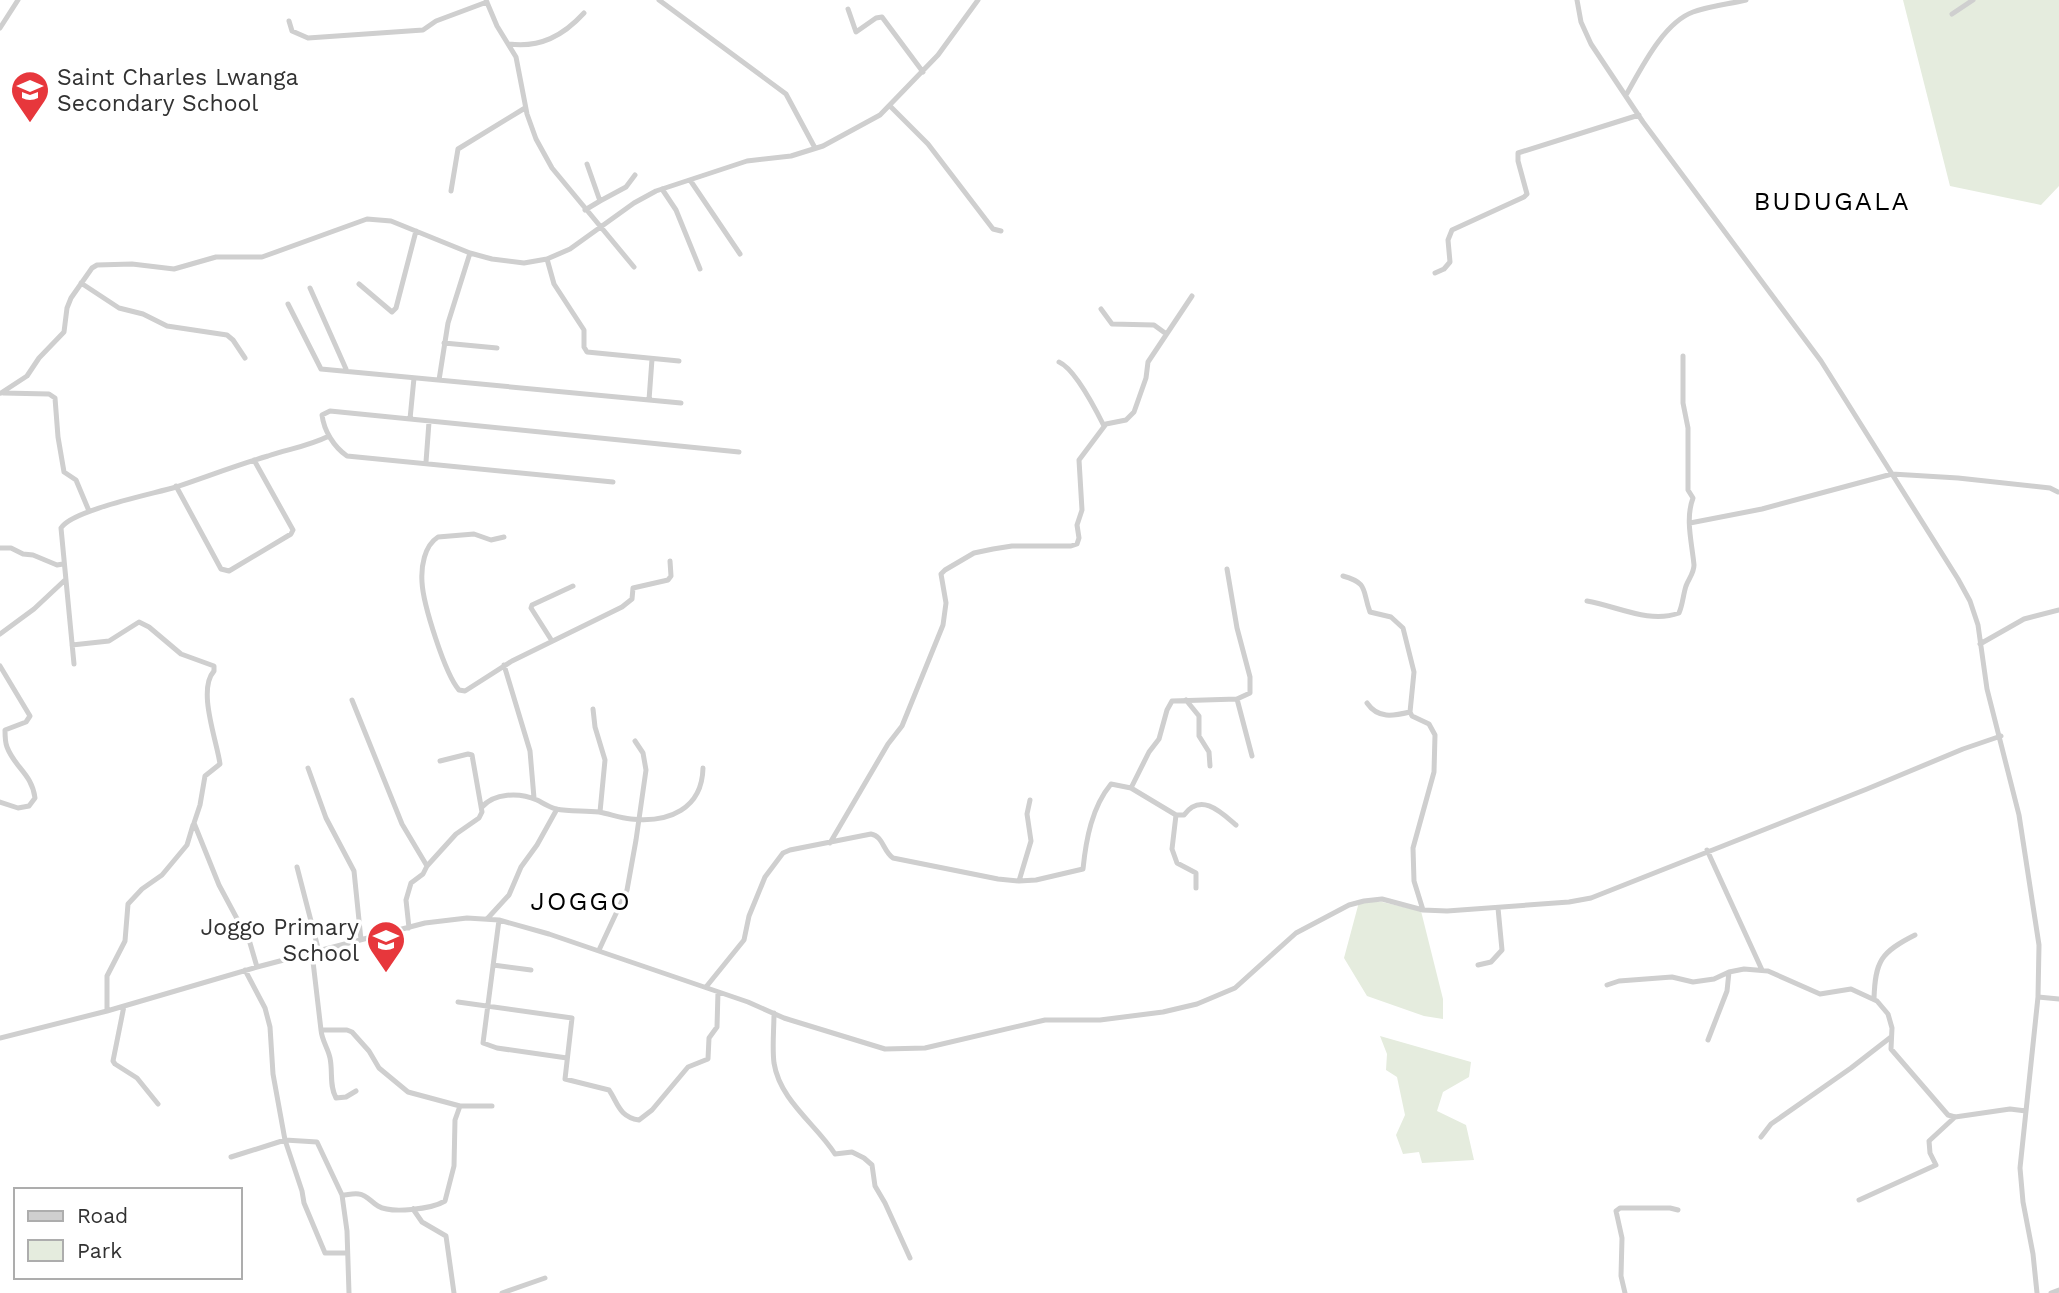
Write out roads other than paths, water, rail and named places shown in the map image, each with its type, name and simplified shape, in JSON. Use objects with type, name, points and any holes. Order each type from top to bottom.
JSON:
[{"type":"street","points":[[0,28],[18,0]]},
{"type":"street","points":[[659,0],[786,94],[815,148]]},
{"type":"street","points":[[1,393],[27,376],[39,358],[64,332],[67,308],[92,268],[105,264],[145,265],[174,270],[216,257],[262,257],[367,219],[391,221],[470,253],[509,263],[547,259],[570,249],[634,203],[662,189],[747,161],[791,156],[831,143],[880,115],[891,107],[923,72],[978,0]]},
{"type":"street","points":[[1577,0],[1581,22],[1591,44],[1639,115],[1821,361],[1970,601],[1978,625],[1987,689],[2001,737],[2029,868],[2039,945],[2038,998],[2021,1153],[2021,1185],[2037,1293]]},
{"type":"street","points":[[1626,95],[1652,50],[1668,29],[1690,12],[1746,0]]},
{"type":"street","points":[[1952,14],[1973,0]]},
{"type":"street","points":[[289,21],[292,31],[308,38],[424,30],[436,21],[486,1],[497,26],[516,57],[525,108],[536,139],[552,168],[634,267]]},
{"type":"street","points":[[848,9],[856,32],[876,18],[882,17],[923,72]]},
{"type":"street","points":[[509,44],[530,45],[555,38],[584,13]]},
{"type":"street","points":[[891,107],[928,144],[993,229],[1001,231]]},
{"type":"street","points":[[451,191],[458,149],[525,108]]},
{"type":"street","points":[[1435,272],[1444,269],[1450,262],[1448,240],[1452,230],[1527,194],[1518,153],[1639,115]]},
{"type":"street","points":[[587,164],[600,201]]},
{"type":"street","points":[[585,210],[626,187],[635,176]]},
{"type":"street","points":[[690,180],[740,254]]},
{"type":"street","points":[[662,189],[676,210],[700,269]]},
{"type":"street","points":[[359,285],[392,312],[396,308],[416,231]]},
{"type":"street","points":[[439,380],[444,343],[470,253]]},
{"type":"street","points":[[547,259],[554,284],[583,330],[587,352],[679,361]]},
{"type":"street","points":[[81,283],[119,307],[143,314],[167,326],[227,335],[245,358]]},
{"type":"street","points":[[310,288],[346,369]]},
{"type":"street","points":[[830,843],[894,734],[902,726],[943,625],[946,603],[941,575],[945,570],[982,551],[1013,546],[1077,544],[1077,525],[1082,510],[1079,460],[1104,426],[1112,421],[1126,420],[1134,412],[1146,378],[1148,362],[1192,296]]},
{"type":"street","points":[[288,304],[321,369],[346,369],[681,403]]},
{"type":"street","points":[[1101,309],[1112,324],[1154,325],[1165,333]]},
{"type":"street","points":[[444,343],[497,348]]},
{"type":"street","points":[[1587,601],[1651,616],[1664,617],[1679,613],[1694,568],[1690,542],[1693,498],[1688,490],[1688,428],[1683,403],[1683,356]]},
{"type":"street","points":[[649,400],[652,359]]},
{"type":"street","points":[[1059,362],[1067,365],[1075,374],[1104,426]]},
{"type":"street","points":[[410,419],[414,378]]},
{"type":"street","points":[[1,393],[49,394],[55,398],[64,472],[76,480],[89,511]]},
{"type":"street","points":[[613,482],[348,456],[341,452],[329,436],[322,419],[324,413],[330,411],[739,452]]},
{"type":"street","points":[[426,462],[429,422]]},
{"type":"street","points":[[74,664],[63,564],[61,528],[64,523],[89,511],[303,447],[329,436]]},
{"type":"street","points":[[176,486],[221,569],[229,571],[293,530],[254,460]]},
{"type":"street","points":[[1690,523],[1752,511],[1892,474],[1958,478],[2050,488],[2058,492]]},
{"type":"street","points":[[504,537],[491,540],[474,534],[438,537],[427,548],[422,583],[433,630],[456,687],[465,691],[504,666],[622,607],[632,599],[633,588],[668,580],[671,576],[670,561]]},
{"type":"street","points":[[0,548],[11,548],[57,565],[63,564]]},
{"type":"street","points":[[1131,788],[1158,741],[1170,704],[1176,700],[1237,699],[1250,693],[1251,685],[1237,628],[1227,569]]},
{"type":"street","points":[[1343,576],[1363,584],[1370,612],[1391,617],[1403,628],[1414,672],[1410,712],[1412,716],[1429,724],[1435,735],[1434,772],[1413,848],[1414,881],[1423,910]]},
{"type":"street","points":[[0,634],[34,609],[65,580]]},
{"type":"street","points":[[552,641],[531,608],[532,605],[573,586]]},
{"type":"street","points":[[1980,644],[2017,622],[2059,610]]},
{"type":"street","points":[[72,645],[108,641],[139,622],[181,654],[214,666],[208,685],[213,739],[220,764],[205,776],[200,805],[187,845],[162,875],[130,901],[126,912],[125,941],[107,976],[107,1011]]},
{"type":"street","points":[[0,666],[30,716],[26,722],[5,730],[7,746],[16,763],[28,776],[35,798],[29,806],[18,808],[0,802]]},
{"type":"street","points":[[504,666],[530,751],[534,798]]},
{"type":"street","points":[[1237,699],[1252,756]]},
{"type":"street","points":[[352,700],[402,824],[427,866]]},
{"type":"street","points":[[1186,700],[1199,716],[1199,736],[1208,750],[1210,766]]},
{"type":"street","points":[[1367,703],[1376,713],[1384,715],[1410,712]]},
{"type":"street","points":[[593,709],[595,727],[605,760],[600,812]]},
{"type":"street","points":[[0,1038],[107,1011],[245,970],[452,919],[499,920],[598,950],[863,1044],[898,1050],[925,1048],[1045,1020],[1118,1019],[1174,1009],[1224,994],[1235,988],[1296,933],[1349,905],[1382,899],[1423,910],[1447,911],[1591,898],[1962,749],[2001,737]]},
{"type":"street","points":[[598,950],[626,890],[639,819],[645,762],[635,741]]},
{"type":"street","points":[[440,761],[472,755],[482,807]]},
{"type":"street","points":[[308,768],[323,810],[354,871],[361,940]]},
{"type":"street","points":[[409,928],[406,900],[411,883],[423,874],[456,834],[479,818],[482,807],[488,800],[503,796],[534,798],[557,809],[600,812],[639,819],[670,814],[691,804],[701,788],[703,768]]},
{"type":"street","points":[[706,987],[744,940],[752,906],[765,877],[777,859],[790,850],[871,834],[879,839],[885,851],[893,858],[998,879],[1036,880],[1083,869],[1086,840],[1100,797],[1111,784],[1131,788],[1176,816],[1184,815],[1193,806],[1208,804],[1236,825]]},
{"type":"street","points":[[1019,881],[1031,841],[1027,814],[1030,800]]},
{"type":"street","points":[[487,919],[509,895],[521,867],[557,809]]},
{"type":"street","points":[[1176,816],[1173,821],[1172,849],[1177,863],[1196,873],[1196,888]]},
{"type":"street","points":[[194,823],[219,885],[250,943],[257,967]]},
{"type":"street","points":[[1707,850],[1762,970]]},
{"type":"street","points":[[297,867],[316,952],[321,1030],[330,1057],[330,1079],[336,1098],[346,1097],[356,1090]]},
{"type":"street","points":[[1478,965],[1491,962],[1503,950],[1498,908]]},
{"type":"street","points":[[499,920],[483,1043],[498,1048],[566,1058]]},
{"type":"street","points":[[1874,999],[1878,964],[1893,947],[1915,934]]},
{"type":"street","points":[[493,965],[531,970]]},
{"type":"street","points":[[245,970],[265,1008],[270,1027],[273,1074],[285,1140],[304,1203],[325,1253],[347,1253]]},
{"type":"street","points":[[1607,985],[1619,981],[1672,977],[1693,982],[1714,979],[1729,972],[1762,970],[1793,981],[1815,993],[1828,994],[1847,988],[1874,999],[1888,1014],[1892,1028],[1891,1049],[1948,1115],[1955,1117],[2010,1109],[2026,1111]]},
{"type":"street","points":[[1708,1040],[1727,991],[1729,972]]},
{"type":"street","points":[[458,1002],[572,1018],[565,1079],[609,1090],[614,1102],[628,1117],[639,1120],[652,1110],[688,1067],[708,1059],[709,1038],[717,1027],[718,992]]},
{"type":"street","points":[[2038,998],[2059,999]]},
{"type":"street","points":[[124,1006],[114,1065],[137,1078],[158,1104]]},
{"type":"street","points":[[774,1013],[774,1063],[788,1096],[809,1124],[829,1143],[835,1154],[852,1152],[868,1161],[873,1170],[875,1186],[910,1258]]},
{"type":"street","points":[[321,1030],[352,1032],[369,1051],[379,1069],[408,1092],[460,1106],[492,1106]]},
{"type":"street","points":[[1761,1137],[1771,1124],[1852,1068],[1891,1036]]},
{"type":"street","points":[[342,1195],[365,1195],[379,1207],[388,1209],[431,1207],[444,1200],[454,1166],[454,1127],[460,1106]]},
{"type":"street","points":[[1859,1200],[1936,1165],[1930,1153],[1929,1141],[1955,1117]]},
{"type":"street","points":[[231,1157],[285,1140],[317,1142],[342,1195],[349,1293]]},
{"type":"street","points":[[412,1209],[422,1222],[446,1236],[454,1293]]},
{"type":"street","points":[[1625,1293],[1621,1276],[1622,1238],[1616,1214],[1618,1209],[1678,1210]]},
{"type":"street","points":[[502,1293],[545,1278]]},
{"type":"street","points":[[2051,1293],[2059,1290]]},
{"type":"place","name":"Saint Charles Lwanga Secondary School","points":[[30,124]]},
{"type":"place","name":"Joggo Primary School","points":[[386,974]]},
{"type":"district","name":"BUDUGALA","points":[[1832,201]]},
{"type":"district","name":"JOGGO","points":[[581,901]]}]
